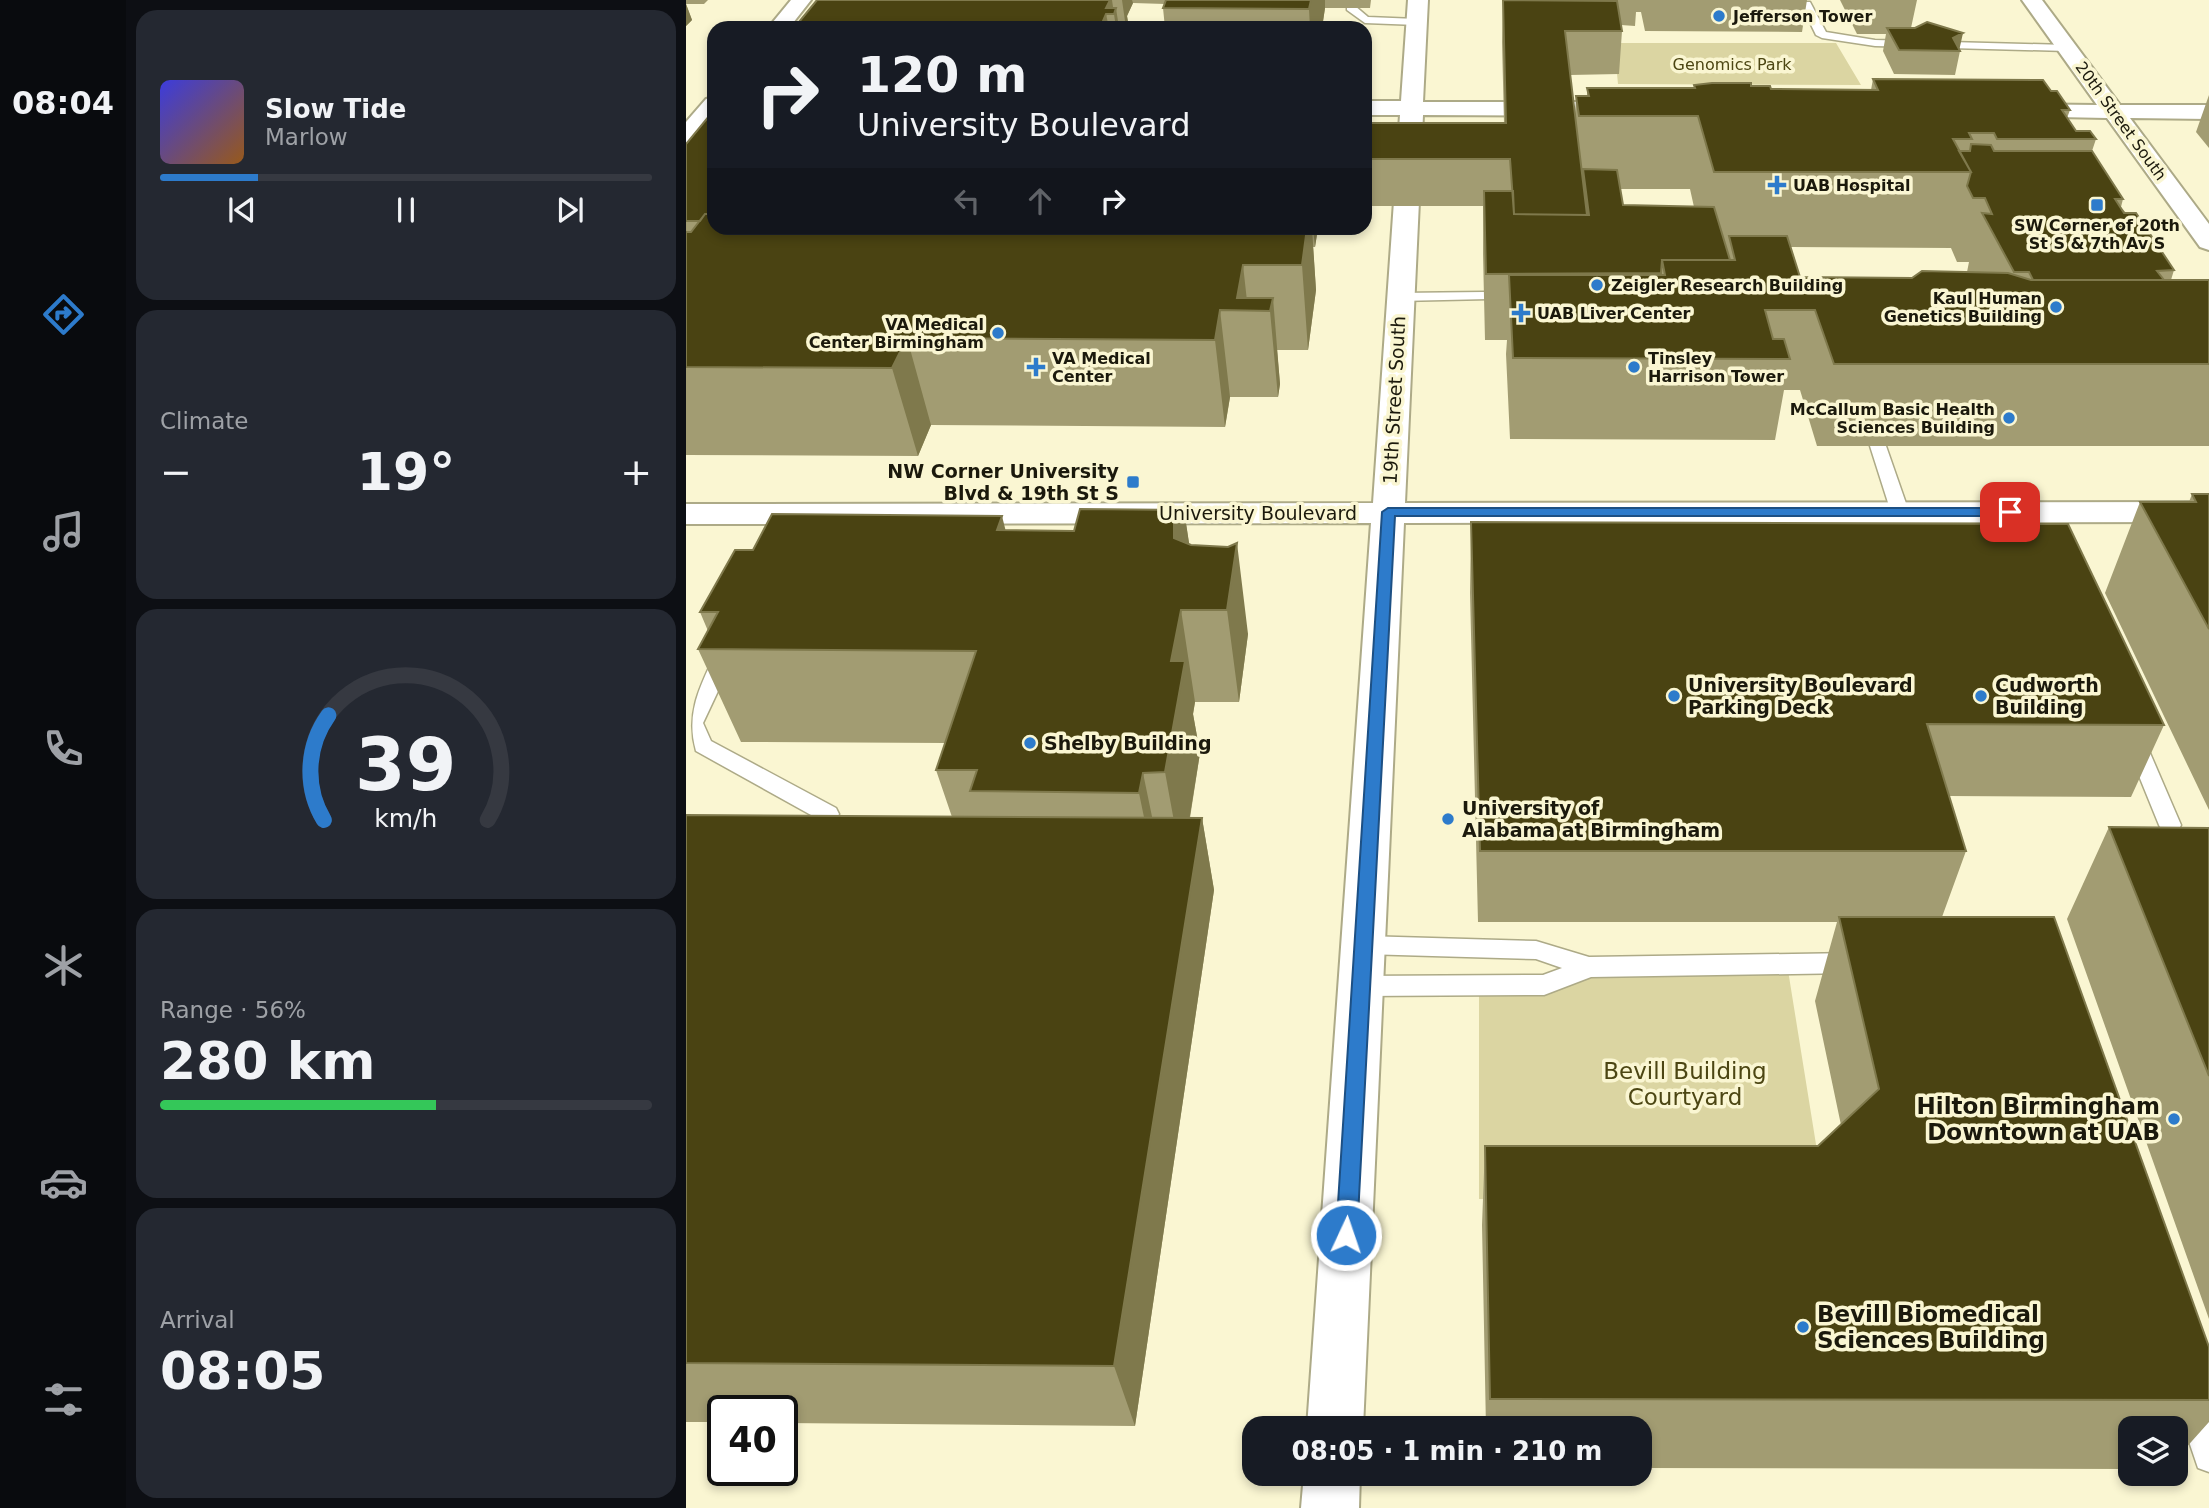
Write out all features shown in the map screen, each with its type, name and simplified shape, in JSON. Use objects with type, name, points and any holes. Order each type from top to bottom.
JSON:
[{"type":"street","name":"20th Street South","points":[[2032,0],[2209,242]]},
{"type":"street","name":"19th Street South","points":[[1336,1416],[1399,298],[1418,11]]},
{"type":"street","points":[[686,105],[707,105]]},
{"type":"street","points":[[1372,108],[1649,109]]},
{"type":"street","points":[[1995,111],[2209,112]]},
{"type":"street","points":[[686,136],[707,113]]},
{"type":"street","name":"University Boulevard","points":[[686,514],[788,525],[1388,512],[1900,512],[2042,521],[2209,512]]},
{"type":"street","points":[[1330,1508],[1331,1486]]},
{"type":"lane","points":[[1806,4],[1822,35],[1875,43],[2067,48]]},
{"type":"lane","points":[[1351,8],[1365,20],[1418,11]]},
{"type":"lane","points":[[1399,298],[1483,296]]},
{"type":"lane","points":[[1878,446],[1900,512]]},
{"type":"lane","points":[[732,640],[693,723],[703,746],[828,814]]},
{"type":"lane","points":[[2128,725],[2171,825]]},
{"type":"lane","points":[[1364,946],[1536,950],[1589,967],[1882,963]]},
{"type":"lane","points":[[1361,986],[1544,985],[1589,967]]},
{"type":"lane","points":[[2182,1378],[2209,1457]]},
{"type":"green space","name":"Genomics Park","points":[[1614,43],[1836,43],[1861,85],[1618,84]]},
{"type":"green space","name":"Bevill Building Courtyard","points":[[1787,964],[1819,1163],[1786,1205],[1479,1199],[1479,985],[1544,985],[1589,967]]},
{"type":"building","points":[[817,0],[1110,0],[1106,8],[1116,8],[1114,14],[1106,14],[1103,21],[800,21]]},
{"type":"building","points":[[1166,0],[1311,0],[1309,9],[1163,8]]},
{"type":"building","points":[[1503,0],[1617,1],[1622,31],[1565,31],[1587,215],[1514,214],[1510,159],[1372,159],[1372,123],[1506,123]]},
{"type":"building","points":[[1927,22],[1963,33],[1953,38],[1960,51],[1899,50],[1887,28],[1915,28]]},
{"type":"building","points":[[1873,79],[2043,80],[2051,91],[2057,91],[2070,110],[2062,110],[2076,131],[2090,131],[2096,139],[1997,139],[1994,133],[1969,133],[1972,139],[1953,139],[1971,172],[1714,172],[1698,116],[1579,116],[1576,96],[1589,96],[1587,88],[1695,88],[1694,85],[1712,83],[1751,83],[1751,86],[1770,86],[1771,89],[1878,90]]},
{"type":"building","points":[[707,118],[707,214],[700,221],[686,221],[686,144]]},
{"type":"building","points":[[1971,144],[1991,145],[1994,151],[2092,151],[2123,199],[2115,199],[2124,213],[2136,213],[2174,270],[2157,271],[2164,280],[2033,280],[2029,272],[2014,272],[1982,213],[1992,214],[1985,198],[1973,198],[1967,186],[1971,172],[1959,151],[1970,151]]},
{"type":"building","points":[[1583,169],[1617,170],[1623,205],[1714,207],[1730,260],[1662,260],[1661,273],[1486,274],[1484,191],[1513,191],[1514,214],[1589,215]]},
{"type":"building","points":[[707,214],[707,235],[1306,235],[1302,265],[1243,265],[1237,298],[1273,298],[1270,311],[1220,310],[1215,340],[907,338],[892,368],[686,367],[686,232],[691,232]]},
{"type":"building","points":[[1729,236],[1787,236],[1800,277],[1912,278],[1922,271],[2008,273],[2031,280],[2209,280],[2209,364],[1834,364],[1815,310],[1765,310],[1773,339],[1784,339],[1790,359],[1513,358],[1509,275],[1665,275],[1662,260],[1735,260]]},
{"type":"building","points":[[2192,494],[2209,494],[2209,629],[2140,502],[2196,502]]},
{"type":"building","points":[[1080,509],[1184,510],[1174,517],[1174,538],[1191,545],[1228,547],[1237,543],[1227,610],[1181,610],[1171,661],[1185,661],[1165,772],[1143,773],[1139,793],[970,791],[977,770],[936,770],[976,651],[698,649],[718,612],[700,612],[735,550],[753,550],[772,514],[1002,516],[997,530],[1074,531]]},
{"type":"building","points":[[1471,522],[2068,524],[2164,725],[1927,724],[1966,851],[1480,851]]},
{"type":"building","points":[[686,815],[1202,818],[1114,1366],[686,1363]]},
{"type":"building","points":[[2109,827],[2209,828],[2209,1076]]},
{"type":"building","name":"Bevill Biomedical Sciences Building","points":[[1839,917],[2054,917],[2209,1347],[2209,1400],[1490,1399],[1485,1146],[1818,1146],[1879,1089]]},
{"type":"place","name":"Jefferson Tower","points":[[1719,16]]},
{"type":"place","name":"UAB Hospital","points":[[1777,185]]},
{"type":"place","name":"SW Corner of 20th St S & 7th Av S","points":[[2097,205]]},
{"type":"place","name":"Zeigler Research Building","points":[[1597,285]]},
{"type":"place","name":"Kaul Human Genetics Building","points":[[2056,307]]},
{"type":"place","name":"UAB Liver Center","points":[[1521,313]]},
{"type":"place","name":"VA Medical Center Birmingham","points":[[998,333]]},
{"type":"place","name":"VA Medical Center","points":[[1036,367]]},
{"type":"place","name":"Tinsley Harrison Tower","points":[[1634,367]]},
{"type":"place","name":"McCallum Basic Health Sciences Building","points":[[2009,418]]},
{"type":"place","name":"NW Corner University Blvd & 19th St S","points":[[1133,482]]},
{"type":"place","name":"University Boulevard Parking Deck","points":[[1674,696]]},
{"type":"place","name":"Cudworth Building","points":[[1981,696]]},
{"type":"place","name":"Shelby Building","points":[[1030,743]]},
{"type":"place","name":"University of Alabama at Birmingham","points":[[1448,819]]},
{"type":"place","name":"Hilton Birmingham Downtown at UAB","points":[[2174,1119]]},
{"type":"place","name":"Bevill Biomedical Sciences Building","points":[[1803,1327]]},
{"type":"route","points":[[1346,1235],[1388,512],[2010,512]]}]
